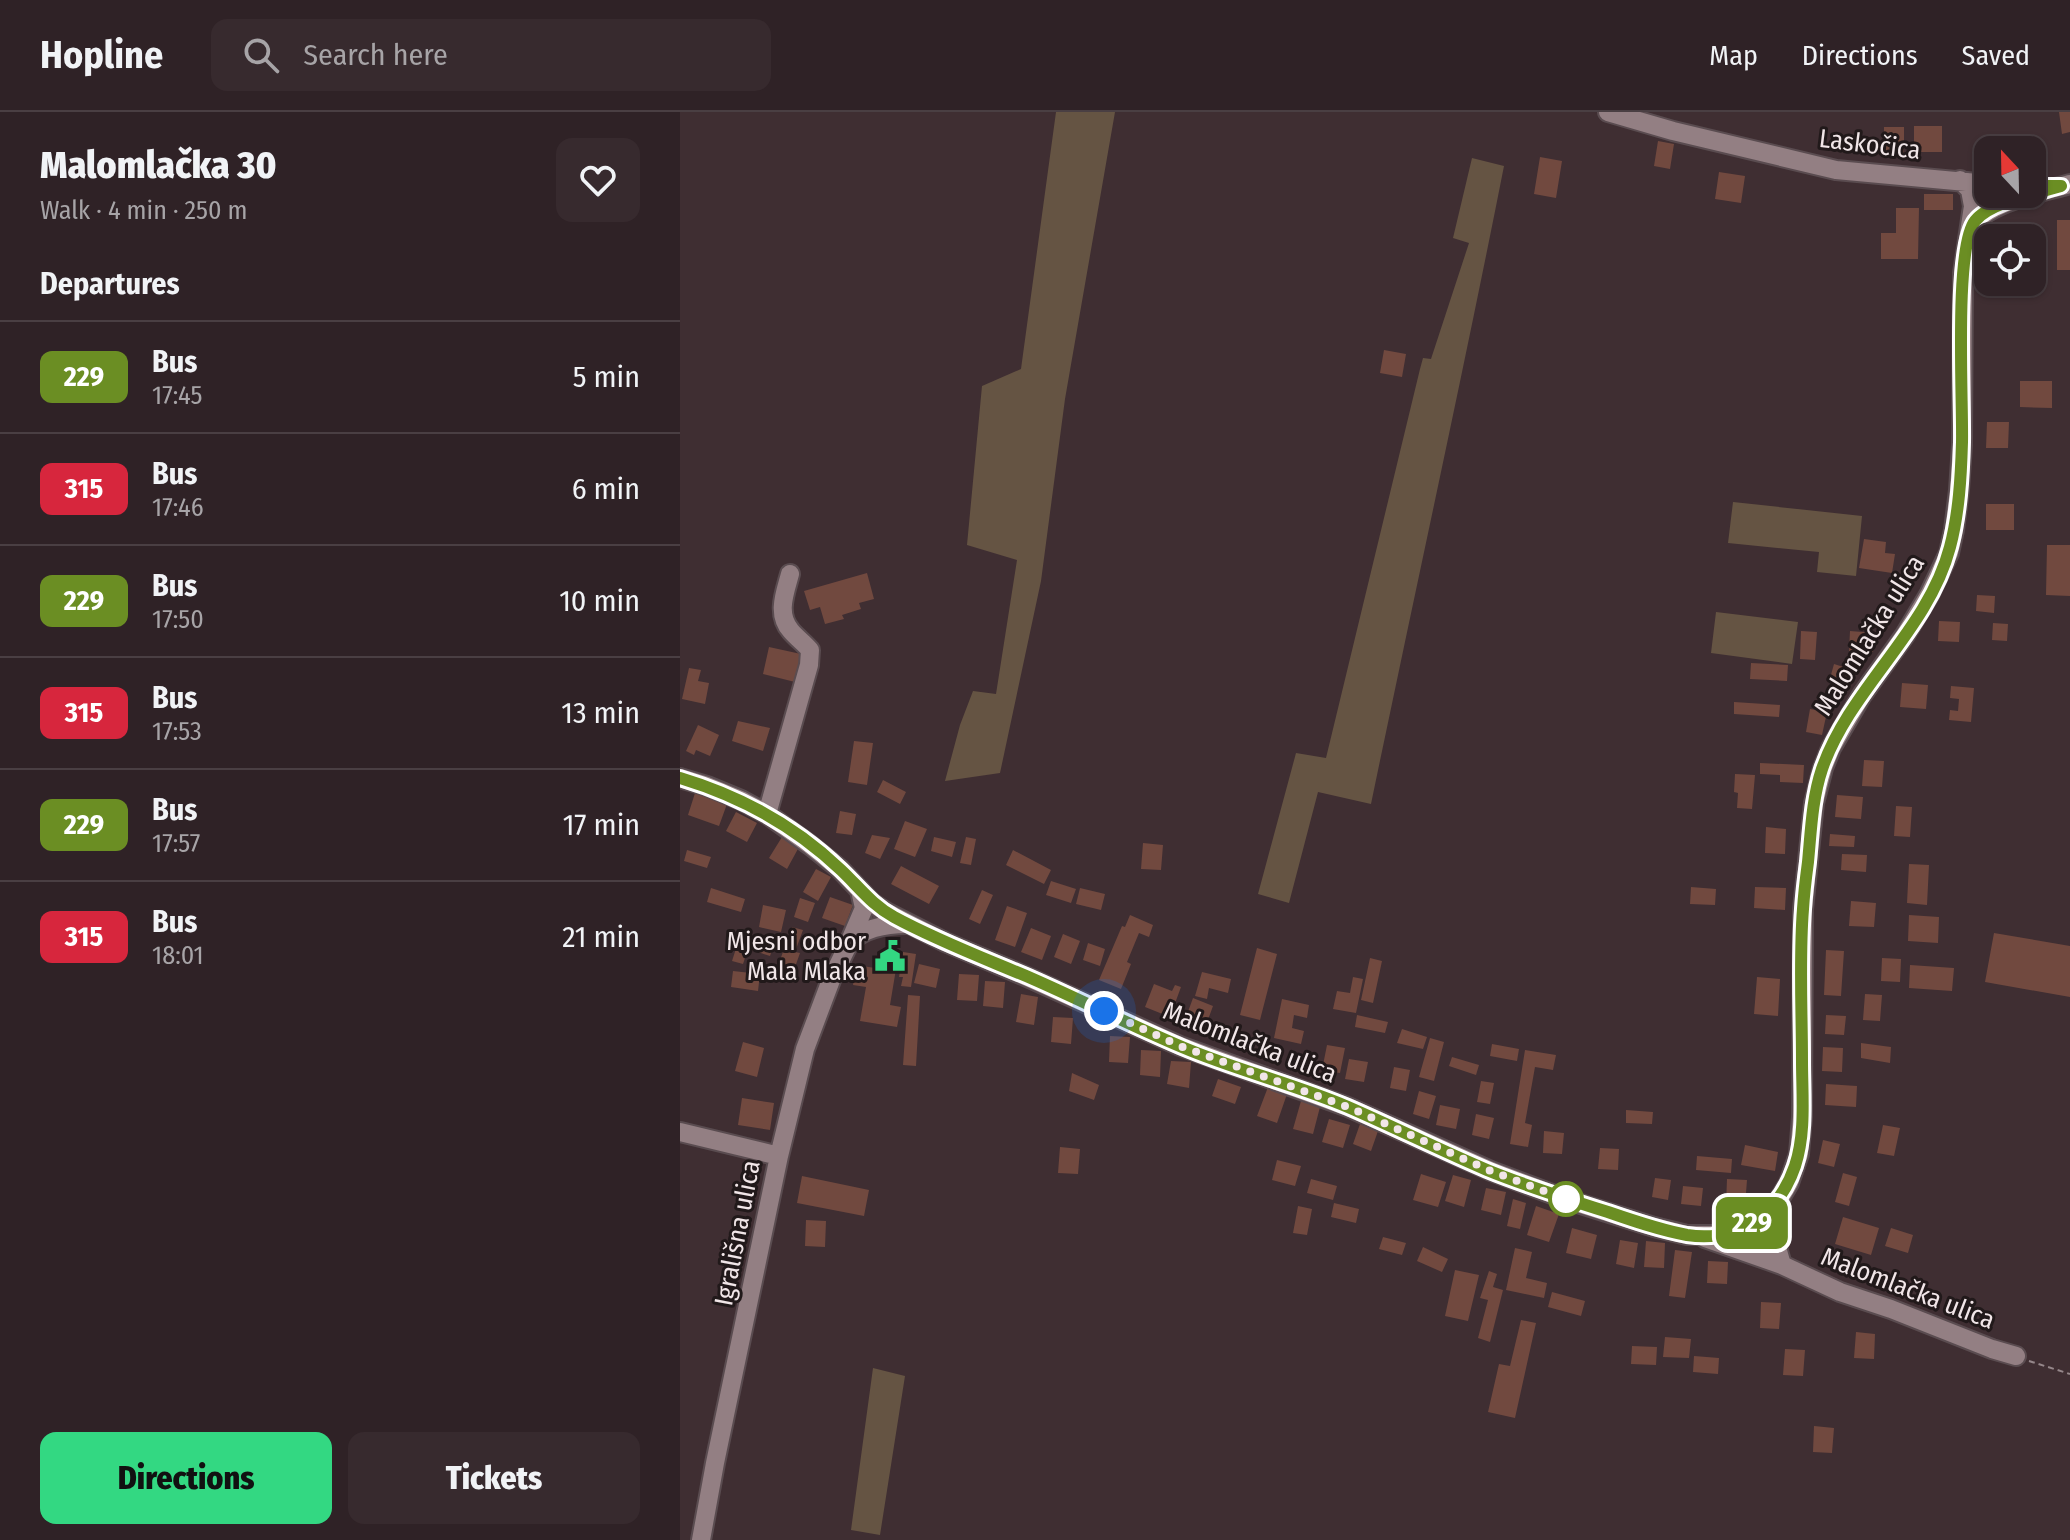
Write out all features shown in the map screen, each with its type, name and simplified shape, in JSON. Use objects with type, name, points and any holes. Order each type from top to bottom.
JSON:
[{"type":"street","name":"Laskočica","points":[[1608,112],[1836,170],[1974,182]]},
{"type":"street","name":"Malomlačka ulica","points":[[1701,1236],[1737,1230],[1756,1221],[1772,1208],[1794,1170],[1801,1138],[1803,909],[1818,784],[1841,729],[1905,635],[1949,553],[1959,490],[1963,273],[1973,206],[1972,195],[1960,180]]},
{"type":"street","points":[[1970,229],[1977,219],[1991,210],[2066,185]]},
{"type":"street","points":[[2046,186],[2066,185]]},
{"type":"street","points":[[767,814],[809,665],[810,650],[793,634],[783,617],[782,603],[790,574]]},
{"type":"street","name":"Malomlačka ulica","points":[[680,778],[741,800],[767,814],[840,869],[872,903],[907,924],[1180,1046],[1348,1107],[1491,1171],[1568,1200],[1654,1227],[1701,1236],[1782,1265],[1840,1292],[2016,1356]]},
{"type":"street","name":"Igrališna ulica","points":[[701,1540],[779,1156],[805,1049],[831,980],[864,908],[859,890]]},
{"type":"street","points":[[849,943],[871,929],[907,924]]},
{"type":"street","points":[[680,1132],[779,1156]]},
{"type":"street","name":"Malomlačka ulica","points":[[1772,1208],[1782,1265]]},
{"type":"path","points":[[2016,1356],[2070,1374]]},
{"type":"shaded area","points":[[1056,112],[1115,112],[1065,399],[1041,581],[1000,773],[945,781],[973,691],[996,694],[1017,560],[967,545],[982,386],[1021,369]]},
{"type":"shaded area","points":[[1472,158],[1504,166],[1371,804],[1318,792],[1289,903],[1258,894],[1296,753],[1326,758],[1423,358],[1431,359],[1469,243],[1453,238]]},
{"type":"shaded area","points":[[1733,502],[1862,516],[1856,576],[1817,572],[1819,552],[1728,543]]},
{"type":"shaded area","points":[[1716,612],[1798,622],[1792,664],[1711,653]]},
{"type":"shaded area","points":[[873,1368],[905,1376],[880,1535],[851,1530]]},
{"type":"building","points":[[2059,112],[2070,112],[2070,132],[2062,134]]},
{"type":"building","points":[[1914,126],[1942,126],[1942,152],[1914,152]]},
{"type":"building","points":[[1884,127],[1904,127],[1904,153],[1884,153]]},
{"type":"building","points":[[1658,141],[1674,144],[1670,169],[1654,166]]},
{"type":"building","points":[[1540,157],[1562,161],[1556,198],[1534,194]]},
{"type":"building","points":[[1719,172],[1745,176],[1741,203],[1715,199]]},
{"type":"building","points":[[1924,194],[1953,194],[1953,210],[1924,210]]},
{"type":"building","points":[[1896,208],[1919,208],[1918,259],[1881,259],[1881,233],[1896,233]]},
{"type":"building","points":[[2057,220],[2070,220],[2070,270],[2057,270]]},
{"type":"building","points":[[1384,350],[1406,354],[1402,377],[1380,373]]},
{"type":"building","points":[[2020,381],[2052,381],[2052,408],[2020,407]]},
{"type":"building","points":[[1987,422],[2009,422],[2008,448],[1986,448]]},
{"type":"building","points":[[1986,504],[2014,504],[2014,530],[1986,530]]},
{"type":"building","points":[[1864,539],[1886,542],[1885,553],[1895,554],[1892,573],[1859,568]]},
{"type":"building","points":[[2047,545],[2070,545],[2070,596],[2046,595]]},
{"type":"building","points":[[867,573],[874,599],[859,603],[861,609],[842,615],[844,619],[825,624],[820,607],[810,610],[804,591]]},
{"type":"building","points":[[1977,595],[1995,596],[1994,613],[1976,611]]},
{"type":"building","points":[[1939,621],[1960,622],[1959,642],[1938,641]]},
{"type":"building","points":[[1993,623],[2008,624],[2007,641],[1992,640]]},
{"type":"building","points":[[1801,631],[1817,632],[1815,660],[1800,659]]},
{"type":"building","points":[[1850,631],[1875,633],[1873,652],[1849,651]]},
{"type":"building","points":[[769,647],[801,654],[795,682],[763,674]]},
{"type":"building","points":[[1751,663],[1788,665],[1787,681],[1750,679]]},
{"type":"building","points":[[1834,664],[1853,670],[1848,687],[1829,682]]},
{"type":"building","points":[[689,668],[701,670],[698,681],[709,683],[705,704],[682,699]]},
{"type":"building","points":[[1902,683],[1928,685],[1926,709],[1900,707]]},
{"type":"building","points":[[1951,686],[1974,688],[1971,722],[1949,720],[1950,710],[1958,711],[1959,699],[1950,698]]},
{"type":"building","points":[[1734,702],[1780,705],[1779,717],[1734,714]]},
{"type":"building","points":[[1810,709],[1827,712],[1822,735],[1806,732]]},
{"type":"building","points":[[738,721],[770,728],[763,751],[732,741]]},
{"type":"building","points":[[698,725],[719,735],[710,756],[696,750],[694,755],[686,751]]},
{"type":"building","points":[[854,741],[873,743],[867,785],[848,782]]},
{"type":"building","points":[[1864,760],[1884,761],[1882,787],[1862,786]]},
{"type":"building","points":[[1760,763],[1804,765],[1803,783],[1780,782],[1780,775],[1760,774]]},
{"type":"building","points":[[1735,774],[1755,775],[1752,809],[1737,808]]},
{"type":"building","points":[[883,780],[906,792],[900,804],[877,792]]},
{"type":"building","points":[[695,793],[727,804],[719,826],[688,815]]},
{"type":"building","points":[[1837,795],[1863,797],[1861,819],[1835,817]]},
{"type":"building","points":[[1896,806],[1912,807],[1910,837],[1894,836]]},
{"type":"building","points":[[840,811],[856,814],[852,835],[836,833]]},
{"type":"building","points":[[736,812],[757,823],[747,842],[726,831]]},
{"type":"building","points":[[905,821],[927,829],[915,857],[894,849]]},
{"type":"building","points":[[1766,827],[1786,829],[1785,854],[1765,853]]},
{"type":"building","points":[[1830,834],[1855,836],[1854,847],[1829,846]]},
{"type":"building","points":[[872,835],[890,838],[880,859],[865,853]]},
{"type":"building","points":[[782,837],[799,847],[787,869],[769,858]]},
{"type":"building","points":[[934,837],[956,842],[952,857],[931,851]]},
{"type":"building","points":[[966,837],[976,839],[971,865],[960,863]]},
{"type":"building","points":[[1143,843],[1163,845],[1161,870],[1141,869]]},
{"type":"building","points":[[687,850],[711,857],[707,868],[684,861]]},
{"type":"building","points":[[1013,850],[1051,870],[1044,884],[1006,865]]},
{"type":"building","points":[[1842,854],[1867,855],[1866,872],[1841,870]]},
{"type":"building","points":[[1909,864],[1929,865],[1927,905],[1907,903]]},
{"type":"building","points":[[901,866],[939,886],[929,904],[891,884]]},
{"type":"building","points":[[816,869],[831,877],[818,901],[803,892]]},
{"type":"building","points":[[1051,881],[1076,889],[1071,903],[1046,895]]},
{"type":"building","points":[[1691,887],[1716,889],[1715,905],[1690,904]]},
{"type":"building","points":[[1755,887],[1786,888],[1785,910],[1754,908]]},
{"type":"building","points":[[711,888],[745,899],[741,912],[707,902]]},
{"type":"building","points":[[1080,888],[1105,894],[1101,910],[1076,904]]},
{"type":"building","points":[[982,890],[993,895],[980,924],[969,919]]},
{"type":"building","points":[[830,897],[853,905],[845,926],[822,918]]},
{"type":"building","points":[[800,898],[815,903],[808,922],[794,917]]},
{"type":"building","points":[[1851,901],[1876,903],[1874,927],[1849,926]]},
{"type":"building","points":[[763,905],[786,910],[781,932],[759,927]]},
{"type":"building","points":[[1007,906],[1027,913],[1015,947],[995,940]]},
{"type":"building","points":[[1130,915],[1153,925],[1149,937],[1139,933],[1127,962],[1131,964],[1121,989],[1099,980],[1122,926],[1125,927]]},
{"type":"building","points":[[1909,915],[1939,917],[1938,943],[1908,941]]},
{"type":"building","points":[[792,927],[803,930],[795,952],[800,953],[794,970],[789,968],[785,978],[775,974]]},
{"type":"building","points":[[1031,928],[1051,936],[1042,960],[1021,952]]},
{"type":"building","points":[[741,933],[774,944],[770,956],[748,949],[743,964],[732,961]]},
{"type":"building","points":[[1994,933],[2070,946],[2070,997],[1985,982]]},
{"type":"building","points":[[1063,934],[1080,941],[1071,964],[1054,957]]},
{"type":"building","points":[[1088,943],[1105,949],[1100,966],[1083,960]]},
{"type":"building","points":[[1257,948],[1277,954],[1260,1020],[1240,1015]]},
{"type":"building","points":[[884,949],[899,951],[890,1005],[901,1007],[897,1027],[860,1021],[866,987],[853,985],[856,965],[881,969]]},
{"type":"building","points":[[1826,950],[1844,951],[1841,996],[1824,995]]},
{"type":"building","points":[[903,952],[916,954],[911,987],[901,986],[903,977],[899,977]]},
{"type":"building","points":[[1370,958],[1382,961],[1373,1003],[1361,1000]]},
{"type":"building","points":[[1882,958],[1901,959],[1900,982],[1881,981]]},
{"type":"building","points":[[919,964],[940,969],[936,988],[914,983]]},
{"type":"building","points":[[1910,965],[1954,968],[1952,991],[1909,988]]},
{"type":"building","points":[[733,971],[760,974],[758,991],[731,987]]},
{"type":"building","points":[[1202,972],[1231,979],[1228,993],[1209,988],[1207,999],[1195,996]]},
{"type":"building","points":[[959,974],[979,975],[977,1001],[957,1000]]},
{"type":"building","points":[[1353,977],[1363,979],[1356,1013],[1333,1009],[1337,991],[1350,993]]},
{"type":"building","points":[[1757,977],[1780,979],[1778,1016],[1754,1014]]},
{"type":"building","points":[[985,981],[1005,982],[1003,1008],[983,1006]]},
{"type":"building","points":[[1154,984],[1172,991],[1175,985],[1181,987],[1170,1017],[1145,1007]]},
{"type":"building","points":[[1021,994],[1038,997],[1034,1025],[1016,1022]]},
{"type":"building","points":[[1865,994],[1882,995],[1880,1021],[1863,1020]]},
{"type":"building","points":[[908,995],[920,996],[916,1066],[903,1065]]},
{"type":"building","points":[[1193,998],[1213,1006],[1205,1028],[1185,1020]]},
{"type":"building","points":[[1282,999],[1309,1005],[1307,1018],[1294,1015],[1292,1028],[1304,1031],[1301,1044],[1274,1038]]},
{"type":"building","points":[[1357,1015],[1388,1022],[1385,1033],[1355,1027]]},
{"type":"building","points":[[1826,1015],[1846,1016],[1844,1035],[1825,1034]]},
{"type":"building","points":[[1053,1017],[1073,1018],[1071,1044],[1051,1042]]},
{"type":"building","points":[[1402,1029],[1427,1037],[1423,1049],[1397,1043]]},
{"type":"building","points":[[1110,1036],[1130,1037],[1128,1063],[1109,1062]]},
{"type":"building","points":[[1430,1038],[1444,1042],[1434,1081],[1419,1077]]},
{"type":"building","points":[[743,1042],[764,1048],[757,1077],[735,1071]]},
{"type":"building","points":[[1861,1043],[1891,1047],[1890,1063],[1861,1058]]},
{"type":"building","points":[[1492,1044],[1519,1049],[1517,1061],[1490,1056]]},
{"type":"building","points":[[1327,1045],[1345,1048],[1340,1073],[1322,1070]]},
{"type":"building","points":[[1823,1047],[1843,1048],[1842,1072],[1822,1071]]},
{"type":"building","points":[[1141,1050],[1161,1051],[1160,1077],[1140,1075]]},
{"type":"building","points":[[1525,1050],[1556,1055],[1553,1070],[1535,1067],[1525,1123],[1532,1125],[1528,1147],[1510,1144]]},
{"type":"building","points":[[1452,1057],[1479,1065],[1476,1075],[1449,1066]]},
{"type":"building","points":[[1349,1059],[1368,1062],[1364,1082],[1345,1079]]},
{"type":"building","points":[[1171,1061],[1191,1062],[1189,1088],[1167,1084]]},
{"type":"building","points":[[1394,1067],[1410,1070],[1406,1091],[1390,1088]]},
{"type":"building","points":[[1072,1073],[1099,1085],[1094,1100],[1069,1091]]},
{"type":"building","points":[[1218,1079],[1241,1087],[1235,1104],[1212,1096]]},
{"type":"building","points":[[1481,1081],[1494,1083],[1490,1104],[1477,1102]]},
{"type":"building","points":[[1826,1084],[1857,1086],[1856,1107],[1825,1105]]},
{"type":"building","points":[[1268,1087],[1287,1094],[1277,1123],[1257,1116]]},
{"type":"building","points":[[1419,1091],[1436,1096],[1429,1119],[1413,1114]]},
{"type":"building","points":[[742,1098],[774,1103],[770,1130],[738,1125]]},
{"type":"building","points":[[1301,1101],[1320,1107],[1313,1134],[1293,1129]]},
{"type":"building","points":[[1440,1105],[1460,1109],[1456,1129],[1436,1125]]},
{"type":"building","points":[[1626,1110],[1653,1112],[1652,1124],[1626,1123]]},
{"type":"building","points":[[1476,1114],[1494,1118],[1489,1139],[1472,1135]]},
{"type":"building","points":[[1329,1119],[1350,1125],[1343,1148],[1322,1142]]},
{"type":"building","points":[[1360,1124],[1378,1131],[1371,1151],[1353,1144]]},
{"type":"building","points":[[1883,1125],[1900,1128],[1894,1156],[1877,1153]]},
{"type":"building","points":[[1544,1131],[1564,1133],[1562,1154],[1543,1153]]},
{"type":"building","points":[[1823,1140],[1840,1144],[1834,1167],[1818,1163]]},
{"type":"building","points":[[1745,1145],[1778,1152],[1775,1171],[1741,1165]]},
{"type":"building","points":[[1060,1147],[1080,1149],[1078,1174],[1058,1173]]},
{"type":"building","points":[[1600,1148],[1619,1149],[1618,1170],[1598,1169]]},
{"type":"building","points":[[1697,1156],[1732,1159],[1731,1173],[1696,1170]]},
{"type":"building","points":[[1277,1160],[1301,1166],[1295,1186],[1272,1180]]},
{"type":"building","points":[[1843,1173],[1857,1177],[1849,1206],[1835,1202]]},
{"type":"building","points":[[1421,1174],[1446,1182],[1438,1207],[1413,1200]]},
{"type":"building","points":[[1453,1175],[1471,1180],[1464,1207],[1445,1201]]},
{"type":"building","points":[[802,1176],[869,1190],[864,1216],[797,1203]]},
{"type":"building","points":[[1655,1178],[1671,1180],[1668,1200],[1652,1197]]},
{"type":"building","points":[[1311,1179],[1337,1186],[1333,1200],[1307,1193]]},
{"type":"building","points":[[1727,1179],[1747,1180],[1745,1206],[1726,1205]]},
{"type":"building","points":[[1683,1186],[1703,1188],[1701,1206],[1681,1204]]},
{"type":"building","points":[[1486,1188],[1506,1192],[1501,1215],[1481,1210]]},
{"type":"building","points":[[1513,1199],[1526,1203],[1520,1229],[1507,1226]]},
{"type":"building","points":[[1334,1203],[1359,1209],[1356,1223],[1331,1217]]},
{"type":"building","points":[[1298,1206],[1312,1209],[1307,1235],[1293,1233]]},
{"type":"building","points":[[1536,1206],[1559,1214],[1549,1242],[1527,1235]]},
{"type":"building","points":[[1843,1217],[1879,1228],[1871,1255],[1835,1244]]},
{"type":"building","points":[[806,1220],[826,1221],[825,1247],[805,1246]]},
{"type":"building","points":[[1572,1228],[1597,1235],[1591,1259],[1566,1253]]},
{"type":"building","points":[[1891,1228],[1913,1235],[1908,1253],[1885,1246]]},
{"type":"building","points":[[1383,1237],[1406,1243],[1402,1255],[1379,1249]]},
{"type":"building","points":[[1620,1240],[1638,1243],[1634,1268],[1616,1264]]},
{"type":"building","points":[[1646,1241],[1665,1243],[1664,1268],[1644,1267]]},
{"type":"building","points":[[1423,1247],[1448,1259],[1442,1272],[1417,1261]]},
{"type":"building","points":[[1515,1248],[1532,1252],[1526,1278],[1547,1283],[1544,1298],[1506,1290]]},
{"type":"building","points":[[1675,1250],[1692,1252],[1685,1298],[1669,1296]]},
{"type":"building","points":[[1708,1261],[1728,1262],[1727,1284],[1707,1283]]},
{"type":"building","points":[[1455,1270],[1479,1275],[1468,1321],[1445,1316]]},
{"type":"building","points":[[1489,1271],[1497,1274],[1493,1287],[1503,1290],[1490,1342],[1478,1338],[1488,1300],[1480,1298]]},
{"type":"building","points":[[1552,1292],[1585,1301],[1581,1316],[1548,1307]]},
{"type":"building","points":[[1761,1302],[1781,1303],[1779,1329],[1760,1328]]},
{"type":"building","points":[[1521,1320],[1536,1323],[1515,1418],[1488,1412],[1499,1364],[1510,1366]]},
{"type":"building","points":[[1856,1332],[1875,1334],[1874,1359],[1854,1358]]},
{"type":"building","points":[[1665,1337],[1691,1339],[1689,1358],[1663,1357]]},
{"type":"building","points":[[1632,1346],[1657,1347],[1656,1365],[1631,1364]]},
{"type":"building","points":[[1785,1349],[1805,1350],[1803,1376],[1783,1375]]},
{"type":"building","points":[[1694,1356],[1719,1358],[1718,1374],[1693,1372]]},
{"type":"building","points":[[1814,1426],[1834,1428],[1832,1453],[1813,1452]]},
{"type":"bus line","name":"229","points":[[2046,186],[2061,186],[2046,191]]},
{"type":"bus line","name":"229","points":[[680,778],[741,800],[767,814],[840,869],[872,903],[907,924],[1180,1046],[1348,1107],[1491,1171],[1568,1200],[1687,1235],[1715,1235],[1737,1230],[1756,1221],[1779,1200],[1799,1154],[1803,909],[1814,803],[1831,748],[1862,695],[1905,635],[1949,553],[1962,445],[1963,273],[1967,243],[1973,223],[1996,208]]},
{"type":"place","name":"Mjesni odbor Mala Mlaka","points":[[890,956]]},
{"type":"route","points":[[1104,1011],[1180,1046],[1348,1107],[1491,1171],[1566,1199]]}]
